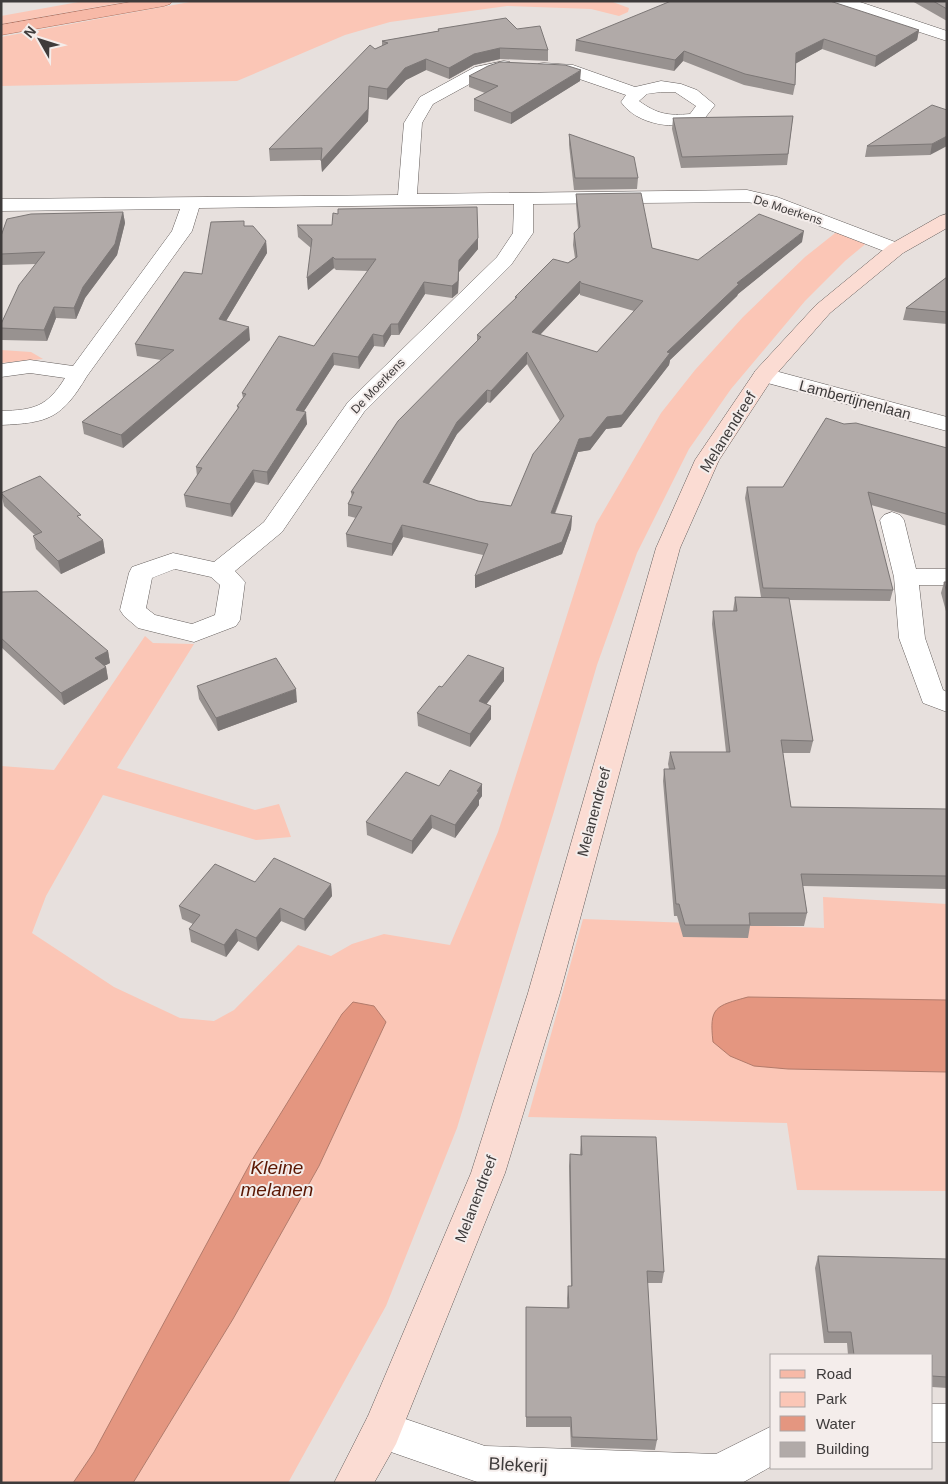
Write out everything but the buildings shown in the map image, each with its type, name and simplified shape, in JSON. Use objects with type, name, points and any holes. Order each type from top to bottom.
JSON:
[{"type":"main road","points":[[1,30],[164,1]]},
{"type":"street","points":[[840,1],[947,36]]},
{"type":"street","points":[[407,200],[413,123],[426,101],[481,71],[500,66],[567,69],[636,93]]},
{"type":"street","name":"De Moerkens","points":[[1,206],[747,196],[770,201],[896,249]]},
{"type":"street","name":"De Moerkens","points":[[219,571],[274,527],[356,407],[504,261],[523,233],[524,199]]},
{"type":"street","points":[[1,418],[30,417],[50,409],[64,397],[78,374],[182,231],[191,203]]},
{"type":"street","name":"Melanendreef","points":[[353,1483],[382,1430],[488,1173],[544,993],[668,548],[708,460],[764,375],[823,309],[896,249],[947,220]]},
{"type":"street","points":[[1,371],[19,366],[34,366],[78,374]]},
{"type":"street","name":"Lambertijnenlaan","points":[[764,375],[947,424]]},
{"type":"street","points":[[892,520],[906,577],[912,638],[932,696],[947,703]]},
{"type":"street","points":[[906,577],[947,578]]},
{"type":"street","points":[[933,1423],[947,1423]]},
{"type":"street","name":"Blekerij","points":[[382,1430],[486,1465],[719,1474],[770,1446]]},
{"type":"green space","points":[[84,1],[130,1],[1,24],[1,16]]},
{"type":"green space","points":[[195,1],[610,1],[629,8],[628,12],[619,16],[591,9],[507,6],[390,22],[345,35],[237,81],[1,86],[1,37]]},
{"type":"green space","points":[[839,230],[869,241],[845,261],[805,301],[731,389],[689,449],[637,553],[597,665],[457,1128],[386,1306],[288,1483],[133,1483],[233,1319],[319,1166],[386,1022],[73,1483],[1,1483],[1,766],[54,770],[145,636],[153,643],[194,644],[117,768],[255,810],[279,804],[291,837],[256,840],[103,795],[46,896],[32,933],[114,987],[180,1018],[214,1021],[234,1010],[298,945],[331,956],[352,944],[384,934],[450,945],[498,832],[596,524],[661,413],[695,370],[743,317],[805,257]]},
{"type":"green space","points":[[1,350],[31,352],[43,359],[1,363]]},
{"type":"green space","points":[[823,897],[947,904],[947,1000],[748,997],[788,1069],[947,1072],[947,1191],[797,1190],[787,1123],[528,1117],[583,919],[824,928]]},
{"type":"water","points":[[748,997],[947,1000],[947,1072],[788,1069],[754,1066],[730,1056],[713,1042],[712,1021],[717,1010],[728,1003]]},
{"type":"water","name":"Kleine melanen","points":[[353,1002],[374,1006],[386,1022],[319,1166],[233,1319],[133,1483],[73,1483],[94,1452],[252,1160],[342,1014]]}]
